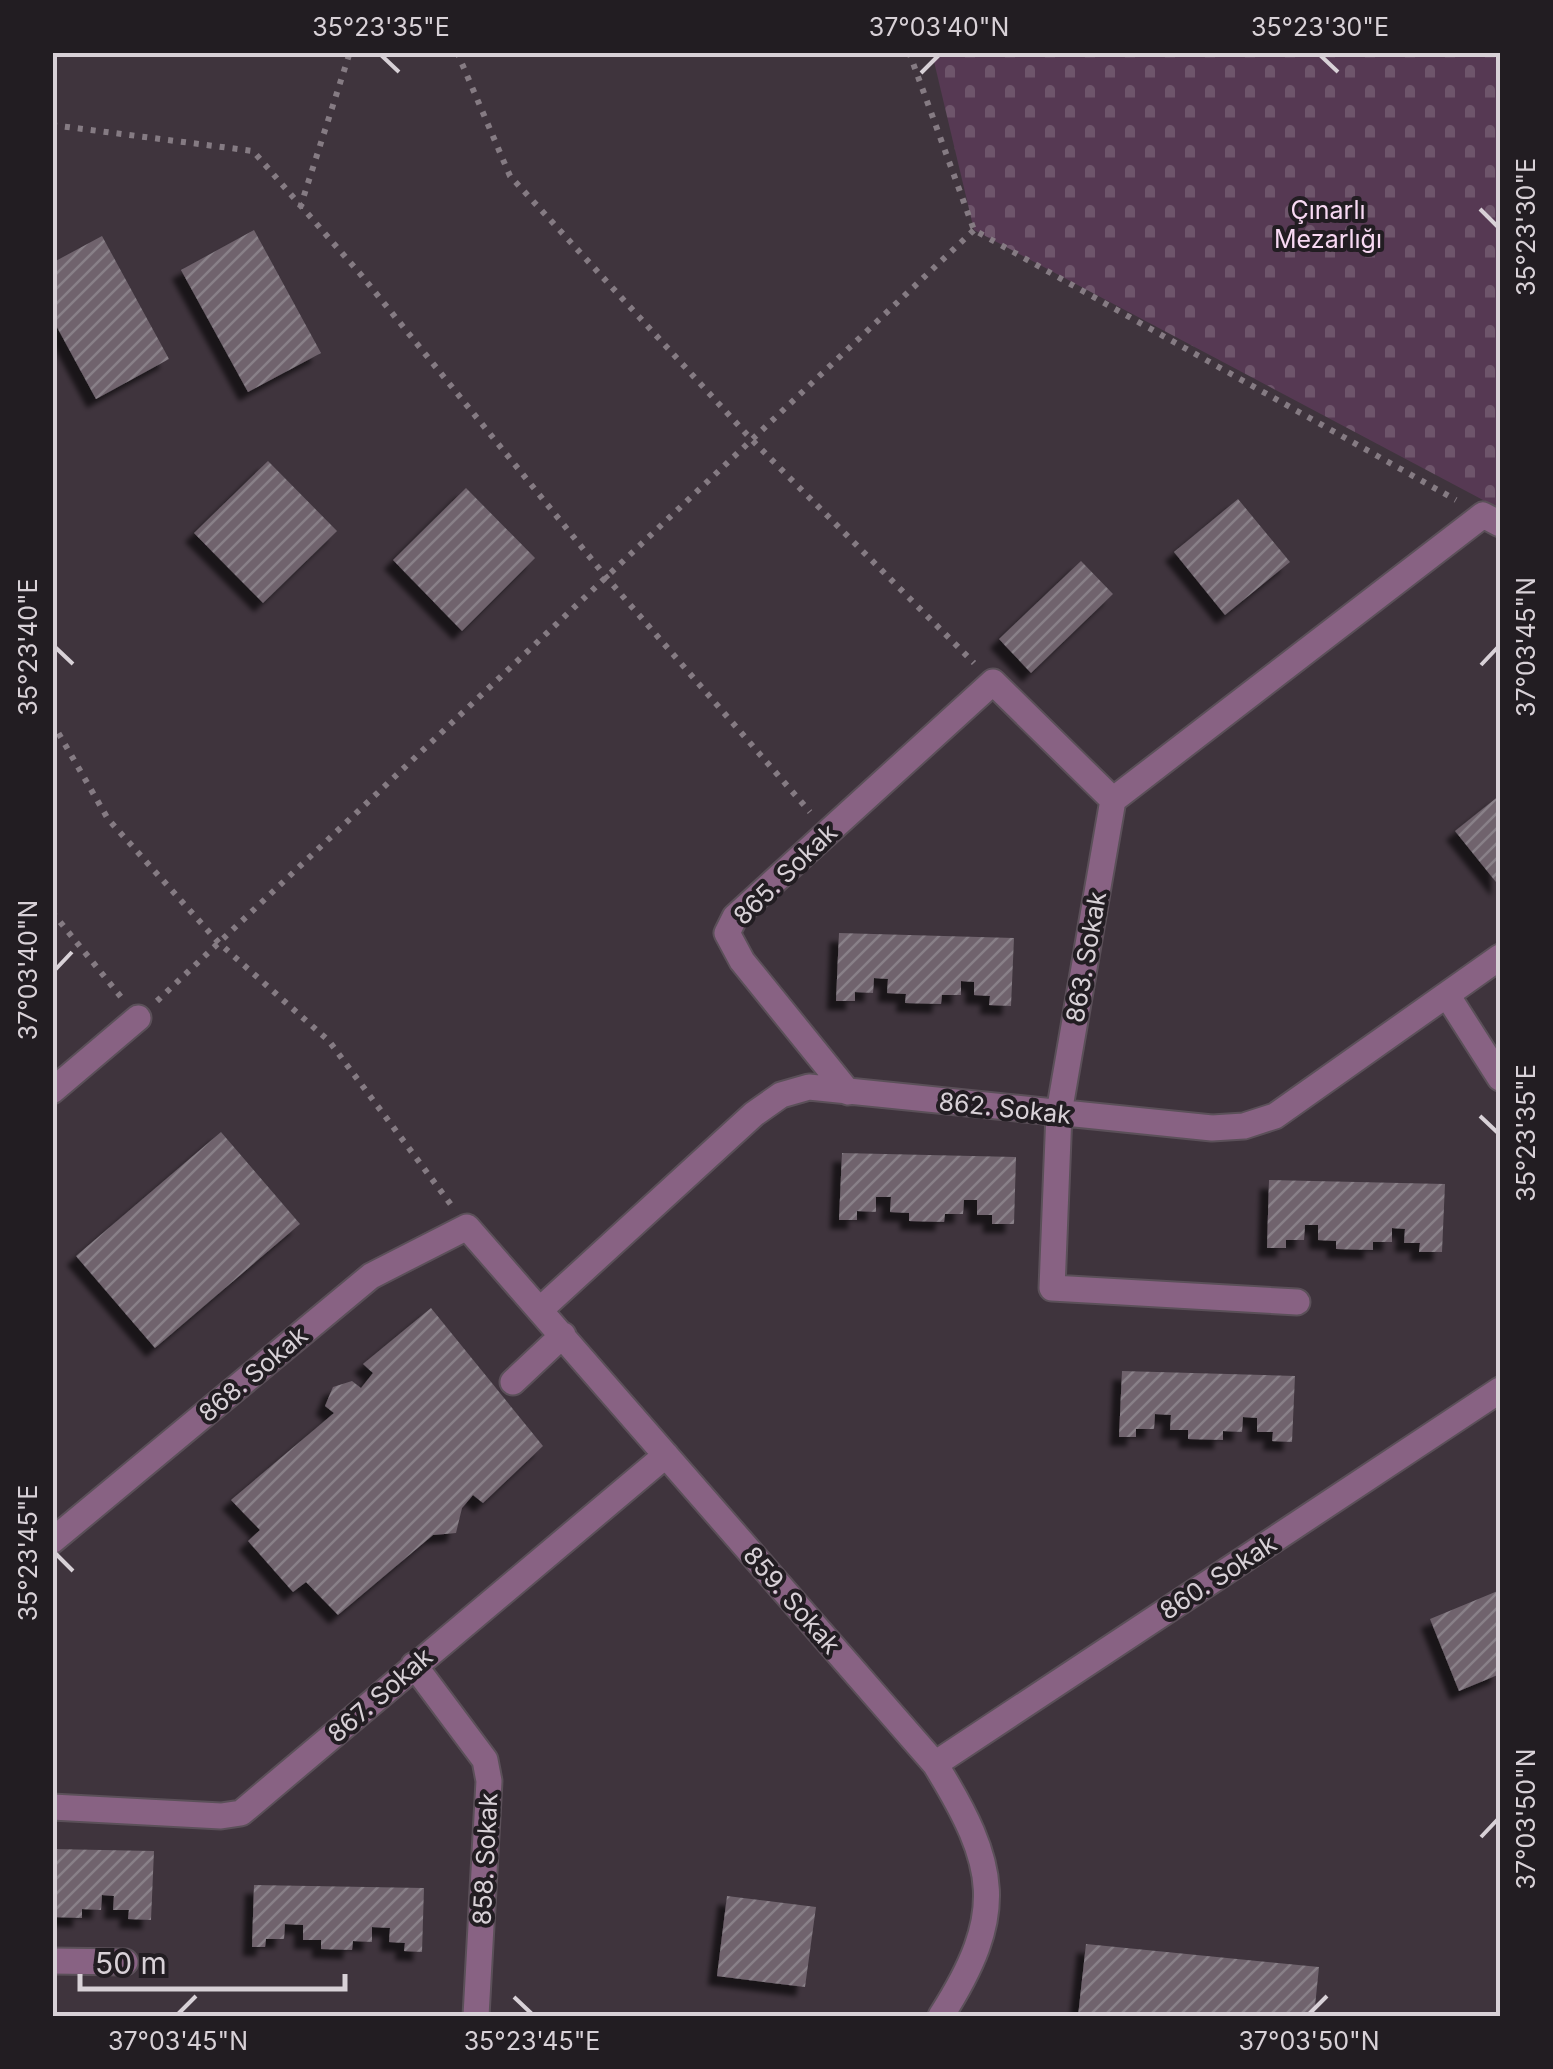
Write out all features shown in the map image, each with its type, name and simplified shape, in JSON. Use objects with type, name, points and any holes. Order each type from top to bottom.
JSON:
[{"type":"street","points":[[992,682],[1112,800],[1492,520]]},
{"type":"street","name":"865. Sokak","points":[[848,1092],[742,962],[727,932],[751,900],[992,682]]},
{"type":"street","name":"863. Sokak","points":[[1112,800],[1059,1114],[1052,1288],[1297,1302]]},
{"type":"street","name":"862. Sokak","points":[[541,1310],[754,1114],[781,1095],[810,1087],[1212,1128],[1260,1121],[1274,1116],[1500,958]]},
{"type":"street","points":[[1447,995],[1500,1078]]},
{"type":"street","points":[[52,1092],[138,1018]]},
{"type":"street","name":"859. Sokak","points":[[467,1227],[935,1764],[972,1828],[988,1888],[980,1949],[941,2016]]},
{"type":"street","name":"868. Sokak","points":[[52,1541],[371,1276],[467,1227]]},
{"type":"street","points":[[513,1382],[563,1336]]},
{"type":"street","name":"860. Sokak","points":[[935,1764],[1500,1390]]},
{"type":"street","name":"867. Sokak","points":[[52,1807],[221,1816],[241,1813],[666,1455]]},
{"type":"street","name":"858. Sokak","points":[[414,1665],[485,1760],[489,1781],[476,2016]]},
{"type":"street","points":[[52,1961],[125,1962]]},
{"type":"path","points":[[299,209],[350,52]]},
{"type":"path","points":[[457,52],[510,176],[750,439],[992,682]]},
{"type":"path","points":[[908,52],[974,230],[1492,520]]},
{"type":"path","points":[[52,126],[253,151],[299,209],[362,276],[606,577],[827,832]]},
{"type":"path","points":[[52,912],[138,1018],[974,230]]},
{"type":"path","points":[[52,722],[108,819],[219,943],[329,1041],[467,1227]]},
{"type":"green space","name":"Çınarlı Mezarlığı","points":[[932,53],[1500,53],[1500,509],[974,230]]},
{"type":"building","points":[[254,230],[321,353],[248,392],[181,270]]},
{"type":"building","points":[[102,236],[169,359],[96,399],[52,318],[52,263]]},
{"type":"building","points":[[268,461],[337,531],[263,603],[194,533]]},
{"type":"building","points":[[466,488],[535,558],[462,631],[393,560]]},
{"type":"building","points":[[1238,499],[1290,562],[1225,615],[1174,552]]},
{"type":"building","points":[[1081,561],[1113,594],[1031,673],[999,639]]},
{"type":"building","points":[[1500,795],[1500,887],[1455,831]]},
{"type":"building","points":[[839,933],[1014,938],[1011,1006],[989,1005],[990,996],[974,995],[974,982],[961,981],[961,995],[942,995],[941,1004],[905,1003],[906,994],[887,993],[888,979],[874,978],[873,993],[855,992],[855,1001],[836,1001]]},
{"type":"building","points":[[221,1132],[300,1224],[155,1348],[76,1256]]},
{"type":"building","points":[[842,1153],[1016,1157],[1014,1224],[992,1224],[992,1215],[977,1215],[977,1200],[964,1200],[963,1214],[945,1214],[944,1222],[909,1221],[909,1213],[890,1212],[891,1197],[876,1197],[876,1212],[857,1211],[857,1220],[839,1220]]},
{"type":"building","points":[[1269,1180],[1445,1184],[1442,1252],[1419,1252],[1420,1243],[1404,1243],[1405,1229],[1392,1228],[1392,1242],[1373,1242],[1373,1250],[1336,1249],[1336,1241],[1318,1240],[1318,1225],[1305,1225],[1304,1240],[1286,1240],[1286,1248],[1267,1248]]},
{"type":"building","points":[[431,1308],[543,1446],[483,1503],[473,1495],[462,1508],[456,1533],[433,1535],[338,1615],[306,1582],[293,1592],[248,1541],[260,1530],[231,1500],[334,1413],[325,1406],[333,1387],[352,1381],[361,1388],[373,1373],[363,1364]]},
{"type":"building","points":[[1122,1371],[1295,1376],[1292,1442],[1272,1441],[1273,1432],[1257,1432],[1257,1418],[1243,1417],[1242,1432],[1223,1431],[1223,1440],[1188,1439],[1188,1430],[1170,1430],[1171,1415],[1155,1414],[1154,1429],[1136,1429],[1136,1437],[1119,1437]]},
{"type":"building","points":[[1500,1590],[1500,1674],[1459,1691],[1430,1619]]},
{"type":"building","points":[[52,1849],[154,1851],[151,1920],[128,1919],[129,1910],[113,1910],[114,1896],[102,1895],[101,1910],[82,1909],[82,1918],[52,1917]]},
{"type":"building","points":[[254,1885],[424,1888],[422,1952],[404,1951],[405,1943],[389,1942],[390,1928],[372,1927],[372,1942],[353,1941],[352,1950],[321,1949],[321,1940],[303,1940],[303,1925],[285,1924],[284,1939],[266,1939],[265,1947],[252,1947]]},
{"type":"building","points":[[727,1896],[816,1907],[805,1987],[717,1976]]},
{"type":"building","points":[[1086,1944],[1319,1967],[1314,2016],[1078,2016]]}]
